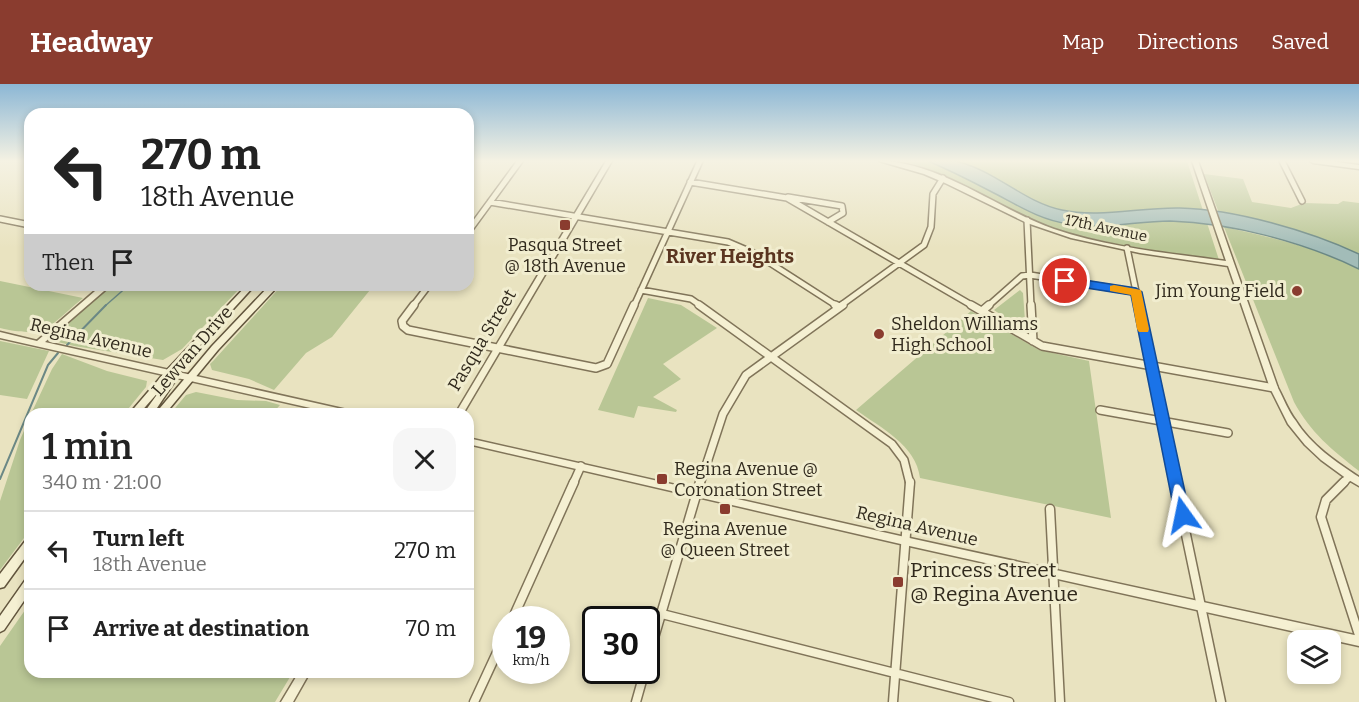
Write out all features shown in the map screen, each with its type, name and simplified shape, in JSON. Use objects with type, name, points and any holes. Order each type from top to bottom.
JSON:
[{"type":"main road","name":"Lewvan Drive","points":[[139,408],[245,291]]},
{"type":"main road","name":"Lewvan Drive","points":[[165,408],[270,291]]},
{"type":"main road","name":"Lewvan Drive","points":[[152,408],[171,381],[169,373]]},
{"type":"main road","points":[[0,583],[24,551]]},
{"type":"main road","points":[[0,626],[24,592]]},
{"type":"street","points":[[474,224],[499,190]]},
{"type":"street","name":"Pasqua Street","points":[[462,408],[593,190]]},
{"type":"street","points":[[424,291],[402,321],[403,326],[408,330],[596,368],[607,364],[687,190]]},
{"type":"street","points":[[744,190],[842,206],[843,213],[828,222]]},
{"type":"street","points":[[660,620],[721,416],[735,389],[746,375],[924,245],[928,239],[933,194],[936,190]]},
{"type":"street","name":"17th Avenue","points":[[967,190],[1027,220],[1078,238],[1231,264]]},
{"type":"street","points":[[1204,190],[1274,388],[1295,427],[1359,482]]},
{"type":"street","points":[[1296,190],[1302,201]]},
{"type":"street","points":[[780,195],[1033,340],[1055,350],[1274,388]]},
{"type":"street","points":[[490,202],[728,242],[756,254],[839,307]]},
{"type":"street","points":[[0,219],[24,224]]},
{"type":"street","points":[[1027,220],[1033,340]]},
{"type":"street","points":[[1127,248],[1221,702]]},
{"type":"street","points":[[982,311],[1022,276],[1030,275],[1136,292]]},
{"type":"street","points":[[641,290],[690,299],[892,444],[901,453],[908,466],[910,480],[893,702]]},
{"type":"street","points":[[39,343],[100,291]]},
{"type":"street","name":"Regina Avenue","points":[[0,335],[324,408]]},
{"type":"street","points":[[1100,410],[1228,433]]},
{"type":"street","name":"Regina Avenue","points":[[474,442],[905,541],[1359,641]]},
{"type":"street","points":[[518,606],[580,466]]},
{"type":"street","points":[[1350,476],[1326,500],[1321,517],[1359,635]]},
{"type":"street","points":[[1050,509],[1060,702]]},
{"type":"street","points":[[662,614],[1009,702]]},
{"type":"street","points":[[474,702],[492,663]]},
{"type":"street","points":[[287,702],[301,678]]},
{"type":"street","points":[[636,702],[641,684]]},
{"type":"green space","points":[[972,190],[1196,190],[1219,260],[1088,238],[1045,225]]},
{"type":"green space","points":[[1210,190],[1247,190],[1252,202],[1291,208],[1304,203],[1338,204],[1343,201],[1359,203],[1359,254],[1287,227],[1219,213]]},
{"type":"green space","points":[[1224,227],[1310,249],[1359,269],[1359,471],[1322,440],[1307,423],[1294,402]]},
{"type":"green space","points":[[0,281],[24,286],[24,291],[49,291],[83,298],[54,323],[38,331],[0,328]]},
{"type":"green space","points":[[1020,290],[1023,293],[1025,321],[1016,325],[994,310]]},
{"type":"green space","points":[[105,291],[237,291],[182,349],[163,360],[54,341],[57,332]]},
{"type":"green space","points":[[277,291],[369,291],[332,337],[306,353],[274,390],[249,379],[212,370],[210,364]]},
{"type":"green space","points":[[648,298],[681,305],[717,328],[663,364],[681,379],[653,397],[677,410],[676,412],[638,406],[634,418],[598,410]]},
{"type":"green space","points":[[971,311],[1039,350],[1089,361],[1111,518],[920,478],[917,466],[905,447],[856,410]]},
{"type":"green space","points":[[0,341],[49,351],[27,399],[0,395]]},
{"type":"green space","points":[[62,354],[107,371],[147,381],[146,387],[129,408],[34,408],[52,369]]},
{"type":"green space","points":[[196,392],[237,400],[266,401],[280,405],[277,408],[175,408],[186,395]]},
{"type":"green space","points":[[24,431],[24,538],[0,570],[0,501]]},
{"type":"green space","points":[[24,612],[24,678],[289,678],[275,702],[0,702],[0,646]]},
{"type":"water","points":[[988,190],[1015,190],[1048,206],[1076,212],[1105,213],[1180,208],[1224,212],[1271,223],[1339,245],[1359,254],[1359,269],[1291,242],[1242,230],[1170,221],[1082,226],[1058,222],[1028,211]]},
{"type":"waterway","points":[[105,306],[122,291]]},
{"type":"waterway","points":[[67,345],[105,306]]},
{"type":"waterway","points":[[30,408],[48,365],[58,353]]},
{"type":"waterway","points":[[0,479],[24,422]]},
{"type":"slow traffic","points":[[1114,289],[1136,292],[1143,329]]},
{"type":"place","name":"Pasqua Street @ 18th Avenue","points":[[565,225]]},
{"type":"place","name":"Jim Young Field","points":[[1297,291]]},
{"type":"place","name":"Sheldon Williams High School","points":[[879,334]]},
{"type":"place","name":"Regina Avenue @ Coronation Street","points":[[662,479]]},
{"type":"place","name":"Regina Avenue @ Queen Street","points":[[725,509]]},
{"type":"place","name":"Princess Street @ Regina Avenue","points":[[898,582]]},
{"type":"district","name":"River Heights","points":[[730,256]]},
{"type":"route","points":[[1065,281],[1136,292],[1183,515]]}]
